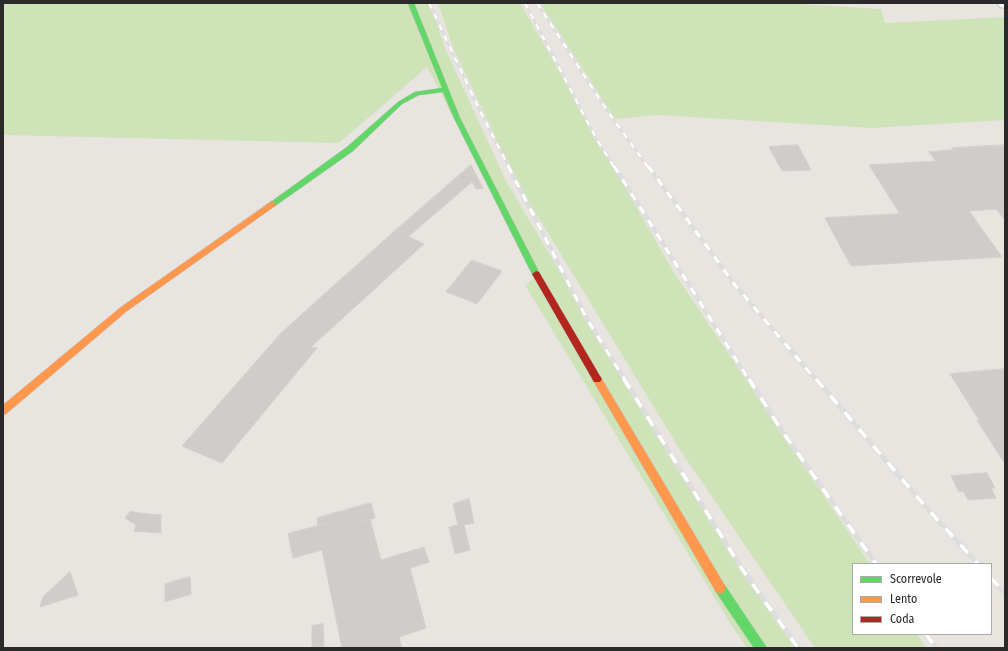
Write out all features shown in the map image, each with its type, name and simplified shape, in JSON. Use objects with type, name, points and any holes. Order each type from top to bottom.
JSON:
[{"type":"street","points":[[411,3],[457,118],[528,260],[716,582],[761,648]]},
{"type":"street","points":[[3,411],[124,309],[350,149],[400,103],[417,93],[446,90]]},
{"type":"green space","points":[[3,3],[431,3],[444,46],[506,181],[668,454],[799,648],[747,648],[732,626],[525,285],[536,277],[427,67],[339,143],[3,135]]},
{"type":"green space","points":[[438,3],[520,3],[673,271],[869,563],[852,563],[852,635],[918,635],[926,648],[815,648],[680,450],[515,179],[452,45]]},
{"type":"green space","points":[[540,3],[786,3],[881,9],[885,23],[1005,17],[1005,120],[871,128],[658,115],[615,119]]},
{"type":"building","points":[[798,145],[811,170],[782,171],[769,147]]},
{"type":"building","points":[[1005,145],[1005,153],[957,156],[952,148]]},
{"type":"building","points":[[954,150],[957,156],[1005,153],[1005,220],[996,209],[969,211],[1002,257],[930,261],[869,165],[936,161],[929,152]]},
{"type":"building","points":[[471,165],[483,188],[476,189],[472,182],[409,236],[396,230]]},
{"type":"building","points":[[900,214],[930,261],[851,266],[825,218]]},
{"type":"building","points":[[396,230],[424,244],[311,347],[317,348],[222,463],[182,446],[281,333]]},
{"type":"building","points":[[472,260],[482,264],[457,296],[446,292]]},
{"type":"building","points":[[482,264],[502,271],[477,304],[457,296]]},
{"type":"building","points":[[1005,369],[1005,464],[950,374]]},
{"type":"building","points":[[987,473],[995,488],[991,488],[996,498],[968,500],[963,491],[959,492],[951,476]]},
{"type":"building","points":[[469,499],[474,523],[464,525],[470,550],[455,554],[449,527],[458,525],[453,504]]},
{"type":"building","points":[[371,503],[375,518],[347,526],[345,518],[318,525],[317,518]]},
{"type":"building","points":[[131,511],[161,515],[161,533],[134,531],[136,525],[125,518]]},
{"type":"building","points":[[345,518],[347,526],[370,519],[381,560],[424,547],[429,562],[410,568],[426,628],[399,637],[402,648],[342,648],[322,550],[293,558],[288,534]]},
{"type":"building","points":[[70,572],[78,595],[40,607],[43,597]]},
{"type":"building","points":[[190,577],[191,594],[165,602],[165,584]]},
{"type":"building","points":[[323,624],[324,646],[312,648],[312,626]]},
{"type":"railway","points":[[429,3],[481,113],[509,167]]},
{"type":"railway","points":[[525,3],[597,140],[614,167]]},
{"type":"railway","points":[[537,3],[608,112],[648,167]]},
{"type":"railway","points":[[508,166],[587,319],[625,380]]},
{"type":"railway","points":[[614,166],[749,380]]},
{"type":"railway","points":[[648,166],[735,285],[816,380]]},
{"type":"railway","points":[[624,379],[742,569],[798,648]]},
{"type":"railway","points":[[749,379],[782,431],[875,563]]},
{"type":"railway","points":[[816,379],[925,506],[977,563]]},
{"type":"railway","points":[[992,579],[1005,593]]},
{"type":"railway","points":[[927,635],[936,648]]},
{"type":"traffic: fast","points":[[411,3],[457,118],[536,274]]},
{"type":"traffic: fast","points":[[272,204],[350,149],[400,103],[417,93],[446,90]]},
{"type":"traffic: fast","points":[[720,588],[761,648]]},
{"type":"traffic: slow","points":[[3,411],[124,309],[272,204]]},
{"type":"traffic: slow","points":[[597,379],[720,588]]},
{"type":"traffic: jam","points":[[536,274],[597,379]]}]
